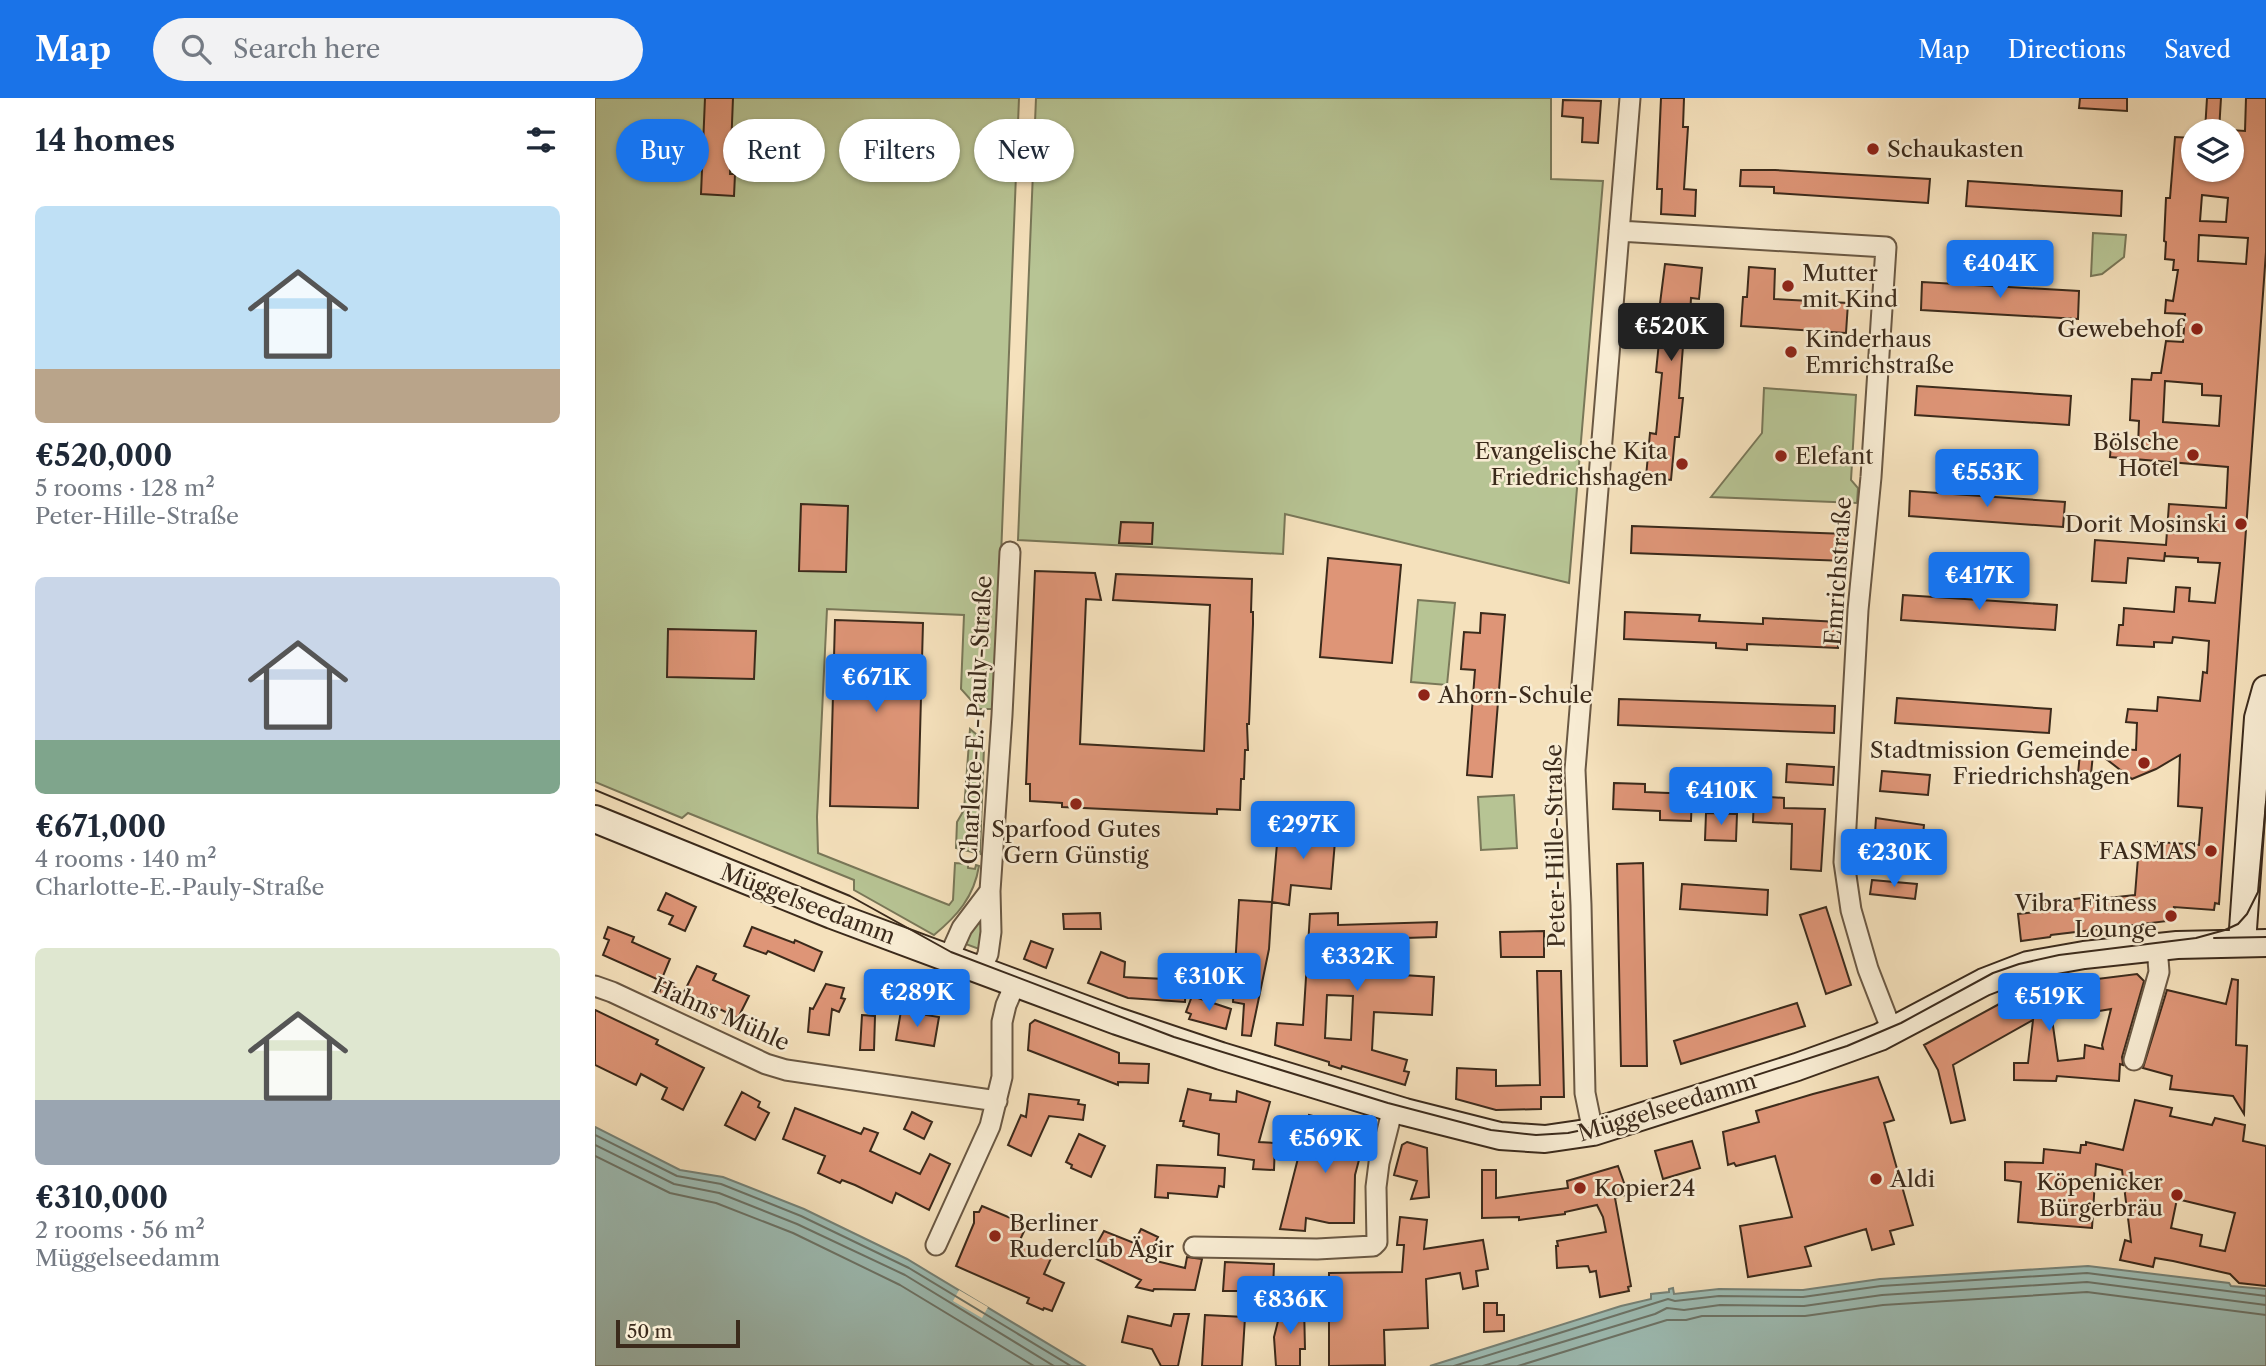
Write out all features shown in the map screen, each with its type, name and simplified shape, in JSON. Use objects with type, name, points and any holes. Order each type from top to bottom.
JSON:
[{"type":"main road","points":[[2254,943],[2258,718],[2266,689]]},
{"type":"main road","name":"Müggelseedamm","points":[[595,819],[832,915],[1185,1045],[1452,1125],[1514,1138],[1553,1138],[1593,1132],[1797,1067],[1892,1031],[1984,982],[2028,965],[2084,955],[2157,947],[2254,943]]},
{"type":"street","name":"Peter-Hille-Straße","points":[[1593,1132],[1585,1093],[1575,770],[1630,98]]},
{"type":"street","name":"Emrichstraße","points":[[1619,230],[1886,247],[1871,477],[1858,622],[1844,862],[1854,922],[1868,969],[1892,1031]]},
{"type":"street","name":"Charlotte-E.-Pauly-Straße","points":[[982,970],[988,954],[991,932],[990,891],[1010,552]]},
{"type":"street","name":"Charlotte-E.-Pauly-Straße","points":[[949,957],[962,928],[990,891]]},
{"type":"street","points":[[2134,1060],[2158,972],[2157,947]]},
{"type":"street","points":[[936,1245],[982,1148],[997,1101],[1002,1077],[1002,1021],[1016,982]]},
{"type":"street","name":"Hahns Mühle","points":[[595,986],[766,1064],[786,1070],[997,1101]]},
{"type":"street","points":[[1194,1247],[1317,1249],[1373,1246],[1377,1242],[1378,1163],[1393,1108]]},
{"type":"green space","points":[[595,98],[1019,98],[1018,119],[974,119],[974,182],[1016,182],[995,709],[979,709],[961,689],[964,615],[827,609],[817,817],[818,853],[949,905],[953,900],[955,863],[968,864],[968,868],[975,869],[976,865],[979,866],[977,877],[969,896],[950,921],[934,935],[854,890],[854,880],[688,813],[682,818],[595,782]]},
{"type":"green space","points":[[1036,98],[1551,98],[1551,179],[1603,181],[1569,583],[1285,514],[1283,554],[1018,540],[1033,182],[1074,182],[1074,119],[1035,119]]},
{"type":"green space","points":[[2093,233],[2126,235],[2124,257],[2102,274],[2091,276]]},
{"type":"green space","points":[[1764,388],[1856,395],[1851,480],[1858,488],[1857,503],[1711,497],[1762,433]]},
{"type":"green space","points":[[1418,600],[1455,603],[1447,685],[1411,682]]},
{"type":"green space","points":[[970,729],[982,739],[984,747],[980,854],[956,848],[957,822],[964,810]]},
{"type":"green space","points":[[1514,795],[1517,848],[1481,850],[1478,797]]},
{"type":"green space","points":[[986,912],[979,949],[963,943]]},
{"type":"water","points":[[595,1127],[680,1170],[723,1177],[804,1209],[907,1259],[1085,1366],[595,1366]]},
{"type":"water","points":[[2088,1266],[2266,1289],[2266,1366],[1430,1366],[1651,1299],[1651,1294],[1669,1292],[1669,1289],[1673,1288],[1674,1294],[1719,1289],[1803,1290],[1880,1279]]},
{"type":"pier","points":[[959,1290],[988,1307],[982,1318],[953,1301]]},
{"type":"building","points":[[705,98],[733,98],[732,119],[723,119],[723,182],[735,182],[734,196],[701,194],[702,182],[709,182],[709,119],[704,119]]},
{"type":"building","points":[[1661,98],[1684,98],[1683,127],[1688,127],[1684,189],[1696,190],[1695,216],[1661,214],[1662,189],[1657,189]]},
{"type":"building","points":[[2080,98],[2127,98],[2127,111],[2079,108]]},
{"type":"building","points":[[2207,98],[2221,98],[2220,119],[2206,119]]},
{"type":"building","points":[[2246,98],[2266,98],[2266,252],[2219,904],[2215,903],[2214,910],[2174,907],[2176,920],[2021,941],[2018,914],[2045,911],[2044,903],[2135,895],[2139,845],[2158,846],[2158,842],[2199,845],[2202,808],[2178,806],[2180,755],[2132,779],[2101,755],[2121,757],[2118,749],[2136,750],[2137,723],[2126,722],[2128,709],[2157,711],[2158,697],[2200,701],[2203,672],[2207,673],[2209,641],[2173,637],[2172,643],[2154,642],[2154,647],[2117,645],[2119,625],[2123,625],[2124,608],[2174,612],[2176,587],[2190,588],[2189,601],[2215,603],[2220,563],[2198,562],[2198,558],[2165,556],[2165,552],[2164,561],[2128,558],[2126,583],[2092,581],[2095,540],[2166,545],[2169,504],[2226,508],[2228,467],[2110,457],[2111,444],[2138,446],[2139,421],[2130,420],[2132,379],[2151,380],[2152,373],[2161,373],[2166,341],[2183,342],[2185,314],[2165,313],[2166,300],[2173,301],[2178,270],[2173,270],[2174,260],[2165,259],[2164,241],[2166,198],[2170,198],[2175,137],[2181,137],[2181,182],[2244,182]],"holes":[[[2202,195],[2228,198],[2226,222],[2200,221]],[[2199,235],[2248,238],[2246,264],[2198,261]],[[2165,381],[2202,384],[2202,395],[2221,396],[2219,426],[2163,422]]]},
{"type":"building","points":[[1563,100],[1601,101],[1598,143],[1582,142],[1583,118],[1562,116]]},
{"type":"building","points":[[1741,170],[1930,179],[1928,203],[1774,193],[1774,187],[1740,186]]},
{"type":"building","points":[[1968,181],[2122,191],[2121,216],[1966,206]]},
{"type":"building","points":[[1665,264],[1702,268],[1699,299],[1691,298],[1689,334],[1684,333],[1679,398],[1683,398],[1679,437],[1675,437],[1671,480],[1646,477],[1650,433],[1656,434],[1662,373],[1656,372],[1660,332],[1657,332]]},
{"type":"building","points":[[1749,267],[1775,269],[1774,299],[1848,303],[1846,333],[1741,326]]},
{"type":"building","points":[[1922,282],[2079,291],[2078,319],[1921,310]]},
{"type":"building","points":[[1917,386],[2071,396],[2069,425],[1915,415]]},
{"type":"building","points":[[1910,491],[2065,502],[2063,527],[1909,516]]},
{"type":"building","points":[[801,504],[848,506],[846,572],[799,571]]},
{"type":"building","points":[[1121,522],[1153,523],[1152,544],[1119,543]]},
{"type":"building","points":[[1632,526],[1847,534],[1846,561],[1631,553]]},
{"type":"building","points":[[1328,558],[1401,565],[1392,663],[1320,657]]},
{"type":"building","points":[[1035,571],[1095,573],[1101,600],[1086,599],[1080,744],[1204,751],[1210,605],[1113,600],[1116,574],[1252,579],[1248,750],[1245,750],[1244,779],[1241,779],[1240,810],[1217,809],[1217,814],[1191,813],[1062,807],[1062,803],[1030,801],[1030,784],[1026,784]]},
{"type":"building","points":[[1903,595],[2057,605],[2055,630],[1901,620]]},
{"type":"building","points":[[1625,612],[1700,615],[1699,621],[1763,624],[1763,618],[1839,622],[1838,648],[1747,644],[1747,650],[1716,648],[1716,643],[1624,639]]},
{"type":"building","points":[[1481,613],[1505,615],[1492,777],[1467,775],[1475,670],[1461,669],[1464,632],[1480,633]]},
{"type":"building","points":[[835,620],[923,623],[918,808],[830,806]]},
{"type":"building","points":[[668,629],[756,631],[754,679],[667,677]]},
{"type":"building","points":[[1897,698],[2051,709],[2049,733],[1895,723]]},
{"type":"building","points":[[1619,699],[1835,706],[1834,733],[1618,725]]},
{"type":"building","points":[[2080,753],[2093,754],[2090,784],[2077,784]]},
{"type":"building","points":[[1787,764],[1834,767],[1833,785],[1786,782]]},
{"type":"building","points":[[1882,771],[1930,775],[1928,795],[1880,791]]},
{"type":"building","points":[[1614,783],[1645,784],[1645,792],[1692,794],[1691,821],[1660,820],[1660,811],[1613,809]]},
{"type":"building","points":[[1754,796],[1784,798],[1784,808],[1825,809],[1821,871],[1791,869],[1792,824],[1753,822]]},
{"type":"building","points":[[1706,813],[1737,814],[1736,841],[1705,840]]},
{"type":"building","points":[[1876,818],[1924,825],[1921,854],[1874,848]]},
{"type":"building","points":[[1296,826],[1336,829],[1331,889],[1291,885],[1289,905],[1272,902],[1278,832],[1295,833]]},
{"type":"building","points":[[1643,863],[1647,1066],[1621,1066],[1617,864]]},
{"type":"building","points":[[1872,880],[1917,884],[1915,899],[1870,894]]},
{"type":"building","points":[[1682,884],[1768,890],[1767,915],[1680,909]]},
{"type":"building","points":[[666,893],[696,907],[685,931],[669,924],[673,916],[658,910]]},
{"type":"building","points":[[1239,900],[1272,902],[1269,949],[1251,1036],[1242,1035],[1244,1004],[1233,1002]]},
{"type":"building","points":[[1826,907],[1851,985],[1826,994],[1800,915]]},
{"type":"building","points":[[1100,913],[1101,929],[1064,929],[1063,914]]},
{"type":"building","points":[[1338,913],[1338,925],[1437,922],[1436,937],[1405,938],[1403,975],[1434,977],[1432,1015],[1374,1012],[1372,1050],[1407,1060],[1404,1071],[1409,1072],[1405,1085],[1342,1066],[1341,1069],[1329,1065],[1329,1062],[1275,1045],[1277,1023],[1303,1025],[1310,914]],"holes":[[[1327,995],[1353,996],[1351,1040],[1325,1038]]]},
{"type":"building","points":[[608,927],[634,937],[632,942],[670,959],[661,981],[603,955],[609,940],[604,938]]},
{"type":"building","points":[[752,927],[794,943],[795,940],[822,952],[814,971],[768,951],[766,954],[744,946]]},
{"type":"building","points":[[1544,931],[1544,957],[1501,957],[1500,932]]},
{"type":"building","points":[[1031,941],[1053,949],[1046,968],[1024,959]]},
{"type":"building","points":[[1101,952],[1125,962],[1124,977],[1186,980],[1185,1002],[1128,998],[1088,983]]},
{"type":"building","points":[[697,966],[716,974],[713,980],[749,996],[738,1018],[684,992]]},
{"type":"building","points":[[1537,971],[1561,971],[1564,1097],[1541,1097],[1541,1109],[1496,1110],[1456,1099],[1457,1068],[1496,1070],[1496,1086],[1540,1085]]},
{"type":"building","points":[[2137,974],[2144,981],[2122,1057],[2123,1065],[2120,1064],[2119,1081],[2057,1076],[2056,1081],[2014,1080],[2014,1063],[2028,1063],[2033,1020],[1953,1065],[1965,1120],[1951,1123],[1938,1070],[1924,1045],[2001,1003],[2041,986]],"holes":[[[2111,1009],[2103,1049],[2085,1045],[2084,1058],[2058,1061],[2052,1019]]]},
{"type":"building","points":[[2232,979],[2238,980],[2236,1045],[2247,1046],[2244,1114],[2233,1096],[2170,1089],[2172,1076],[2143,1068],[2167,990],[2226,1004]]},
{"type":"building","points":[[664,981],[684,993],[678,1004],[658,995]]},
{"type":"building","points":[[826,984],[844,988],[841,998],[845,999],[839,1012],[832,1009],[829,1035],[808,1032],[810,1008],[813,1009]]},
{"type":"building","points":[[1192,996],[1231,1009],[1226,1029],[1189,1019],[1191,1014],[1186,1012]]},
{"type":"building","points":[[1797,1003],[1805,1026],[1681,1064],[1674,1041]]},
{"type":"building","points":[[595,1010],[658,1040],[656,1044],[704,1068],[683,1110],[662,1099],[667,1088],[641,1074],[636,1085],[595,1065]]},
{"type":"building","points":[[901,1011],[939,1017],[934,1046],[896,1040]]},
{"type":"building","points":[[862,1015],[875,1016],[874,1050],[860,1050]]},
{"type":"building","points":[[1035,1020],[1119,1053],[1119,1063],[1149,1064],[1148,1083],[1118,1082],[1118,1085],[1028,1050],[1030,1024]]},
{"type":"building","points":[[1878,1077],[1894,1120],[1884,1123],[1913,1225],[1890,1231],[1894,1244],[1872,1250],[1866,1229],[1805,1247],[1811,1266],[1748,1277],[1740,1226],[1792,1217],[1775,1156],[1736,1166],[1734,1163],[1728,1165],[1723,1132],[1759,1122],[1756,1111]]},
{"type":"building","points":[[1188,1089],[1211,1094],[1210,1100],[1236,1102],[1237,1091],[1270,1102],[1259,1142],[1275,1143],[1274,1170],[1253,1169],[1254,1160],[1218,1155],[1219,1134],[1183,1126],[1184,1121],[1180,1121]]},
{"type":"building","points":[[742,1092],[760,1102],[758,1107],[769,1113],[755,1140],[725,1125]]},
{"type":"building","points":[[1029,1094],[1079,1100],[1078,1104],[1085,1105],[1083,1120],[1049,1116],[1031,1156],[1008,1145],[1021,1115],[1026,1117]]},
{"type":"building","name":"Köpenicker Bürgerbräu","points":[[2135,1100],[2172,1108],[2170,1116],[2212,1125],[2215,1118],[2245,1125],[2243,1141],[2266,1146],[2266,1286],[2239,1283],[2230,1274],[2173,1261],[2155,1258],[2153,1267],[2120,1260],[2125,1240],[2131,1242],[2122,1170],[2096,1164],[2092,1228],[2018,1222],[2021,1182],[2005,1180],[2005,1162],[2043,1163],[2044,1149],[2080,1153],[2081,1145],[2086,1145],[2086,1142],[2123,1150]],"holes":[[[2177,1199],[2235,1213],[2225,1251],[2200,1246],[2202,1235],[2171,1228]]]},
{"type":"building","points":[[795,1108],[861,1134],[864,1128],[878,1133],[870,1151],[920,1174],[930,1154],[950,1164],[929,1210],[896,1193],[892,1203],[855,1185],[842,1180],[840,1183],[818,1173],[825,1156],[783,1139]]},
{"type":"building","points":[[912,1112],[932,1122],[924,1139],[904,1129]]},
{"type":"building","points":[[1309,1115],[1367,1130],[1355,1175],[1354,1223],[1329,1223],[1306,1218],[1305,1231],[1280,1229]]},
{"type":"building","points":[[1079,1134],[1105,1146],[1091,1177],[1071,1168],[1072,1165],[1066,1162]]},
{"type":"building","points":[[1692,1141],[1700,1168],[1663,1179],[1655,1151]]},
{"type":"building","points":[[1407,1142],[1427,1148],[1429,1197],[1411,1199],[1417,1181],[1394,1175],[1402,1145]]},
{"type":"building","points":[[1157,1165],[1225,1168],[1224,1187],[1219,1186],[1217,1197],[1168,1193],[1168,1198],[1155,1197]]},
{"type":"building","points":[[1618,1166],[1628,1194],[1615,1198],[1631,1286],[1628,1287],[1629,1291],[1600,1297],[1596,1271],[1590,1272],[1588,1266],[1557,1268],[1557,1241],[1606,1232],[1597,1205],[1565,1214],[1519,1220],[1519,1217],[1482,1218],[1482,1170],[1496,1170],[1496,1198],[1568,1188],[1567,1181]]},
{"type":"building","points":[[982,1206],[1027,1225],[1019,1242],[1052,1256],[1044,1274],[1064,1283],[1052,1311],[1027,1303],[1029,1298],[956,1266],[974,1223],[974,1212],[979,1212]]},
{"type":"building","points":[[1400,1217],[1427,1220],[1424,1249],[1483,1240],[1488,1269],[1476,1271],[1478,1286],[1463,1289],[1460,1273],[1426,1279],[1428,1328],[1384,1330],[1385,1365],[1329,1366],[1329,1273],[1402,1272],[1404,1245],[1397,1245]]},
{"type":"building","points":[[1141,1229],[1158,1237],[1148,1259],[1185,1268],[1187,1257],[1202,1259],[1195,1290],[1153,1291],[1136,1287],[1141,1280],[1090,1256],[1104,1231],[1134,1243]]},
{"type":"building","points":[[1225,1262],[1274,1264],[1273,1291],[1223,1291]]},
{"type":"building","points":[[1484,1303],[1497,1303],[1497,1315],[1504,1315],[1504,1331],[1484,1332]]},
{"type":"building","points":[[1282,1305],[1304,1305],[1305,1349],[1300,1349],[1300,1366],[1276,1366],[1274,1337]]},
{"type":"building","points":[[1174,1314],[1189,1314],[1178,1366],[1161,1366],[1152,1349],[1122,1342],[1128,1316],[1171,1326]]},
{"type":"building","points":[[1205,1315],[1245,1317],[1242,1366],[1202,1366]]},
{"type":"tram line","points":[[595,790],[850,896],[951,952],[1174,1037],[1388,1103],[1491,1130],[1536,1135],[1592,1128],[1847,1046],[1901,1023],[1993,973],[2019,964],[2059,955],[2196,938],[2225,930],[2238,924],[2247,914],[2258,892],[2266,802]]},
{"type":"tram line","points":[[2214,938],[2266,937]]},
{"type":"place","name":"Schaukasten","points":[[1873,149]]},
{"type":"place","name":"Mutter mit Kind","points":[[1788,286]]},
{"type":"place","name":"Gewebehof","points":[[2197,329]]},
{"type":"place","name":"Kinderhaus Emrichstraße","points":[[1791,352]]},
{"type":"place","name":"Bölsche Hotel","points":[[2193,455]]},
{"type":"place","name":"Elefant","points":[[1781,456]]},
{"type":"place","name":"Evangelische Kita Friedrichshagen","points":[[1682,464]]},
{"type":"place","name":"Dorit Mosinski","points":[[2241,524]]},
{"type":"place","name":"Ahorn-Schule","points":[[1424,695]]},
{"type":"place","name":"Stadtmission Gemeinde Friedrichshagen","points":[[2144,763]]},
{"type":"place","name":"Sparfood Gutes Gern Günstig","points":[[1076,804]]},
{"type":"place","name":"FASMAS","points":[[2211,851]]},
{"type":"place","name":"Vibra Fitness Lounge","points":[[2171,916]]},
{"type":"place","name":"Aldi","points":[[1876,1179]]},
{"type":"place","name":"Kopier24","points":[[1580,1188]]},
{"type":"place","name":"Köpenicker Bürgerbräu","points":[[2177,1195]]},
{"type":"place","name":"Berliner Ruderclub Ägir","points":[[995,1236]]}]
